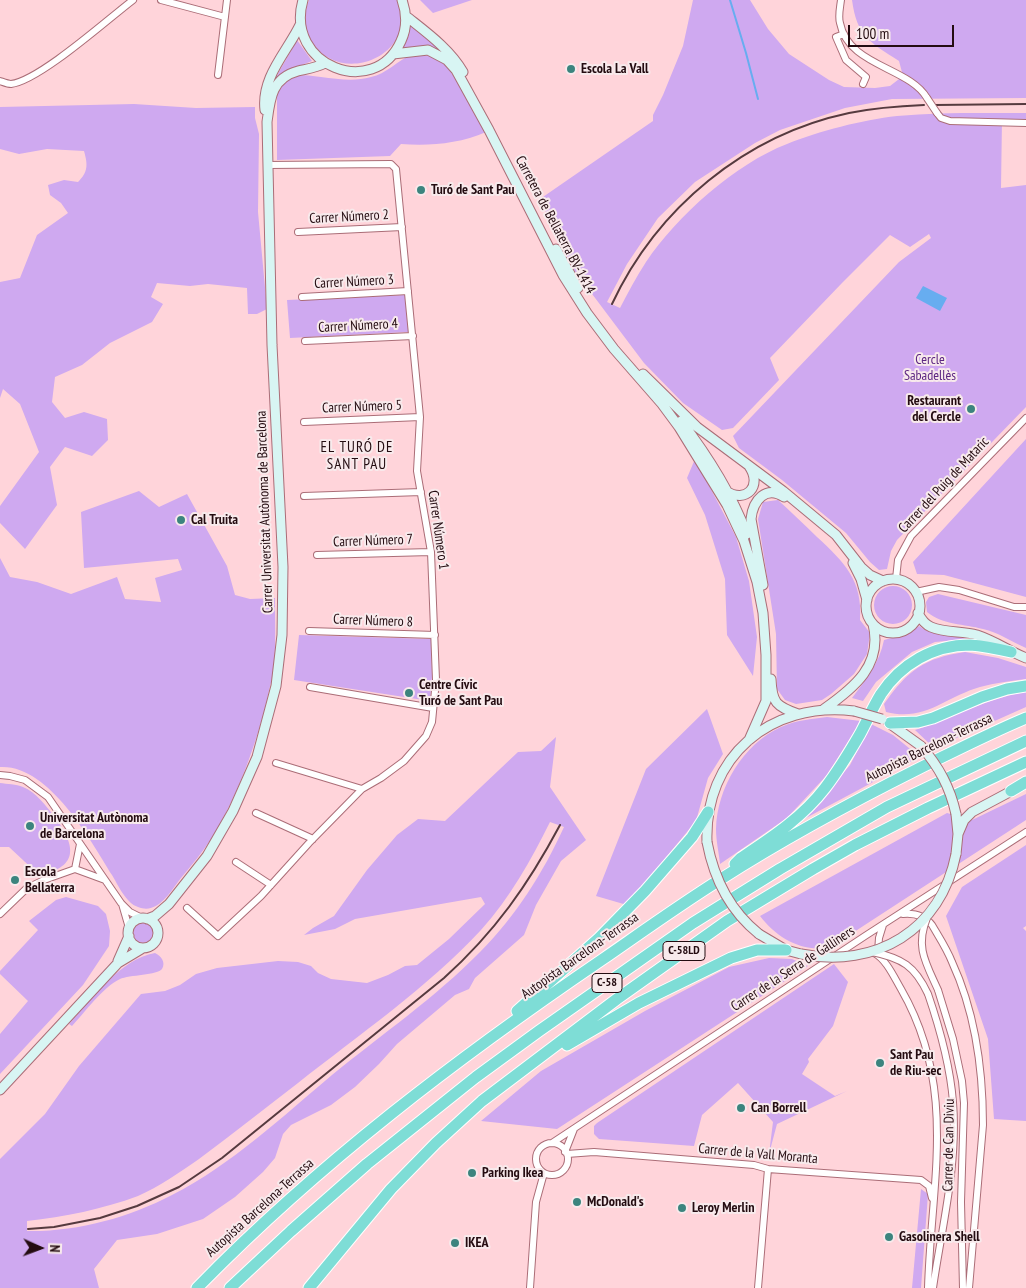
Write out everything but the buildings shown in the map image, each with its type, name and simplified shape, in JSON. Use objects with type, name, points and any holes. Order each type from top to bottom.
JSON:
[{"type":"highway","points":[[722,878],[741,858],[792,822],[824,790],[842,765],[881,694],[900,671],[936,650],[955,646],[971,645],[1011,652]]},
{"type":"highway","points":[[886,721],[918,722],[933,718],[982,697],[1007,689],[1026,686]]},
{"type":"highway","name":"Autopista Barcelona-Terrassa","points":[[197,1288],[272,1215],[350,1147],[489,1038],[722,878],[825,817],[881,787],[1026,718]]},
{"type":"highway","name":"C-58","points":[[230,1288],[367,1164],[476,1077],[693,923],[780,868],[879,812],[947,777],[1026,741]]},
{"type":"highway","name":"C-58LD","points":[[309,1288],[391,1189],[436,1143],[482,1101],[617,999],[758,901],[863,841],[1026,762]]},
{"type":"highway","points":[[1011,791],[1026,784]]},
{"type":"highway","points":[[489,1038],[599,938],[645,891],[692,838],[708,812]]},
{"type":"highway","points":[[522,1071],[624,1011],[731,958],[760,950],[786,950]]},
{"type":"street","points":[[0,81],[11,84],[29,78],[49,66],[133,0]]},
{"type":"street","points":[[161,0],[225,17]]},
{"type":"street","points":[[218,75],[227,0]]},
{"type":"street","points":[[304,0],[300,24],[307,45],[324,63],[344,71],[362,71],[379,65],[392,54],[404,34],[406,16],[402,0]]},
{"type":"street","points":[[841,0],[839,20],[844,34],[852,46],[866,58],[918,86],[941,118],[950,122],[1026,123]]},
{"type":"street","name":"Carretera de Bellaterra BV-1414","points":[[406,16],[442,46],[457,62],[563,275],[614,349],[666,411],[718,489],[744,541],[757,582],[763,613],[770,701]]},
{"type":"street","name":"Carrer Universitat Autònoma de Barcelona","points":[[145,919],[155,916],[169,904],[207,856],[233,811],[257,756],[276,686],[282,636],[283,567],[272,345],[267,122],[264,99],[268,80],[294,39],[300,24]]},
{"type":"street","points":[[844,34],[836,37],[846,60],[866,77],[863,84]]},
{"type":"street","name":"Carretera de Bellaterra BV-1414","points":[[392,54],[428,50],[447,60],[473,95]]},
{"type":"street","name":"Carrer Universitat Autònoma de Barcelona","points":[[267,122],[270,99],[277,83],[284,76],[324,63]]},
{"type":"street","points":[[491,129],[576,284],[619,346],[643,374],[697,427],[748,463],[778,492],[833,538],[865,577],[866,608],[873,624],[876,643],[873,655],[864,674],[846,693],[824,709]]},
{"type":"street","name":"Carrer Número 1","points":[[187,908],[218,936],[271,885],[362,789],[381,778],[409,755],[426,736],[432,722],[436,680],[431,552],[417,471],[420,417],[396,169],[391,164],[267,165]]},
{"type":"street","name":"Carrer Número 2","points":[[298,232],[402,227]]},
{"type":"street","name":"Carrer Número 3","points":[[302,297],[408,292]]},
{"type":"street","name":"Carrer Número 4","points":[[305,341],[412,336]]},
{"type":"street","name":"Carretera de Bellaterra BV-1414","points":[[643,374],[690,433],[733,494],[763,585]]},
{"type":"street","name":"Carretera de Bellaterra BV-1414","points":[[666,411],[675,419],[701,454],[721,487],[733,494]]},
{"type":"street","name":"Carrer Número 5","points":[[304,422],[420,417]]},
{"type":"street","name":"Carrer del Puig de Mataric","points":[[896,579],[898,560],[911,536],[1026,418]]},
{"type":"street","points":[[733,494],[745,494],[753,489],[755,482],[754,472],[748,463]]},
{"type":"street","points":[[304,496],[421,492]]},
{"type":"street","name":"Carretera de Bellaterra BV-1414","points":[[749,740],[770,701],[768,614],[751,518],[752,508],[758,499],[778,492]]},
{"type":"street","name":"Carrer Número 7","points":[[317,556],[431,552]]},
{"type":"street","points":[[865,577],[883,581],[896,579],[910,585],[916,592],[919,600],[918,613],[910,626],[903,630],[885,632],[873,624]]},
{"type":"street","points":[[867,600],[871,590],[883,581]]},
{"type":"street","points":[[916,592],[938,587],[959,590],[1014,607],[1026,607]]},
{"type":"street","points":[[918,613],[925,623],[931,627],[977,635],[994,641],[1011,652],[1026,658]]},
{"type":"street","name":"Carrer Número 8","points":[[309,632],[435,635]]},
{"type":"street","points":[[310,687],[433,708]]},
{"type":"street","points":[[770,701],[798,714]]},
{"type":"street","points":[[824,709],[854,711],[886,721],[921,746],[940,771],[951,793],[956,814],[958,834],[956,854],[949,880],[938,902],[929,914],[907,934],[876,954],[833,958],[786,950],[759,934],[740,917],[728,902],[718,884],[710,858],[707,842],[708,812],[713,793],[731,758],[749,740],[771,725],[798,714],[824,709]]},
{"type":"street","points":[[276,762],[362,789]]},
{"type":"street","points":[[0,775],[25,780],[48,797],[121,903],[130,912],[153,922],[157,929],[157,937],[154,943],[118,963],[0,1090]]},
{"type":"street","points":[[958,834],[964,820],[972,812],[1011,791]]},
{"type":"street","points":[[256,813],[313,839]]},
{"type":"street","name":"Carrer de la Serra de Galliners","points":[[552,1144],[842,951],[1026,832]]},
{"type":"street","points":[[74,869],[80,844]]},
{"type":"street","points":[[236,862],[271,885]]},
{"type":"street","points":[[0,914],[27,888],[74,869],[106,880]]},
{"type":"street","points":[[932,925],[932,907],[938,889]]},
{"type":"street","points":[[121,903],[129,932],[135,945],[143,948]]},
{"type":"street","name":"Carrer Universitat Autònoma de Barcelona","points":[[157,929],[169,904]]},
{"type":"street","points":[[900,914],[910,913],[920,916],[928,920],[932,925],[952,961],[968,1003],[974,1028],[982,1073],[983,1125],[969,1288]]},
{"type":"street","name":"Carrer de Can Diviu","points":[[929,914],[922,933],[922,949],[948,1019],[956,1049],[964,1103],[961,1202],[963,1288]]},
{"type":"street","points":[[118,963],[134,921],[145,919]]},
{"type":"street","points":[[876,954],[884,924]]},
{"type":"street","name":"Carrer de Can Diviu","points":[[842,951],[892,956],[910,967],[921,980],[928,994],[946,1055],[953,1102],[953,1160],[933,1288]]},
{"type":"street","name":"Carrer de Can Diviu","points":[[876,954],[895,979],[922,1034],[931,1064],[936,1091],[938,1135],[936,1186],[933,1201],[928,1288]]},
{"type":"street","points":[[566,1153],[562,1147],[552,1144],[542,1147],[537,1153],[537,1165],[544,1173],[555,1175],[561,1172],[566,1165],[566,1153],[574,1128]]},
{"type":"street","name":"Carrer de la Vall Moranta","points":[[566,1153],[594,1152],[754,1165],[768,1169],[921,1180],[929,1186],[933,1201]]},
{"type":"street","points":[[758,1288],[768,1169]]},
{"type":"street","points":[[530,1288],[536,1202],[544,1173]]},
{"type":"green space","points":[[309,0],[397,0],[401,19],[398,36],[388,49],[374,59],[358,63],[340,62],[324,55],[308,36],[305,21]]},
{"type":"green space","points":[[420,0],[472,0],[433,13]]},
{"type":"green space","name":"Cercle Sabadellès","points":[[693,0],[750,0],[768,29],[789,54],[829,80],[844,87],[875,88],[890,86],[903,76],[899,61],[880,49],[861,31],[852,0],[1026,0],[1026,98],[892,99],[845,108],[780,130],[755,143],[695,182],[658,218],[627,264],[607,302],[620,308],[642,268],[674,227],[709,193],[747,164],[767,153],[813,135],[870,120],[945,113],[1026,113],[1026,119],[1002,119],[1001,188],[1026,185],[1026,407],[897,540],[891,551],[887,569],[879,570],[846,533],[782,480],[739,448],[733,436],[899,262],[931,238],[929,234],[910,247],[890,235],[770,358],[779,380],[733,428],[722,430],[683,403],[644,363],[568,262],[540,199],[653,121],[653,115],[683,46]]},
{"type":"green space","points":[[411,26],[443,52],[423,46],[402,49]]},
{"type":"green space","points":[[297,40],[312,61],[284,72],[271,86]]},
{"type":"green space","points":[[411,55],[432,57],[444,64],[464,92],[486,132],[444,143],[401,144],[390,156],[277,160],[277,92],[286,81],[303,75],[346,80],[365,79],[382,73]]},
{"type":"green space","points":[[134,104],[196,108],[255,107],[255,118],[259,134],[258,212],[267,309],[257,314],[248,314],[247,288],[208,284],[190,286],[157,283],[151,297],[163,304],[152,322],[110,343],[82,365],[55,377],[52,402],[65,418],[84,412],[107,419],[108,440],[92,456],[65,447],[50,467],[57,505],[25,549],[0,523],[0,506],[39,452],[20,404],[3,389],[0,398],[0,282],[20,278],[37,235],[68,213],[61,203],[50,195],[48,185],[64,180],[78,182],[84,175],[86,160],[84,151],[47,149],[19,154],[0,149],[0,107]]},
{"type":"green space","points":[[405,295],[409,332],[290,338],[287,300]]},
{"type":"green space","points":[[1026,439],[1026,597],[944,575],[917,574],[913,562]]},
{"type":"green space","points":[[695,459],[736,537],[749,581],[757,637],[753,676],[727,635],[725,579],[705,515],[687,478]]},
{"type":"green space","points":[[139,491],[159,507],[187,494],[227,566],[235,595],[250,599],[275,598],[273,673],[258,732],[238,788],[211,839],[200,854],[163,901],[152,908],[145,909],[134,905],[126,898],[80,824],[51,790],[35,778],[18,769],[0,767],[0,558],[10,577],[37,582],[71,594],[117,577],[125,599],[161,602],[155,578],[182,570],[178,559],[84,568],[81,512]]},
{"type":"green space","points":[[778,500],[836,555],[850,573],[858,594],[860,620],[870,633],[867,654],[854,674],[822,700],[796,704],[785,700],[777,689],[776,634],[758,519],[763,502]]},
{"type":"green space","points":[[893,586],[900,587],[906,592],[911,598],[911,612],[906,618],[900,623],[893,624],[886,623],[880,618],[875,612],[874,605],[875,598],[880,592],[886,587]]},
{"type":"green space","points":[[938,594],[1026,615],[1026,648],[989,630],[947,622],[933,616],[927,612],[926,602],[929,597]]},
{"type":"green space","points":[[919,626],[927,631],[968,639],[935,642],[912,652],[876,682],[863,701],[852,698],[876,664],[884,640],[910,633]]},
{"type":"green space","points":[[299,635],[431,639],[432,676],[430,701],[294,680]]},
{"type":"green space","points":[[965,652],[998,658],[1026,667],[1026,679],[980,687],[924,711],[912,714],[886,712],[884,704],[909,674],[938,658]]},
{"type":"green space","points":[[1026,692],[1026,707],[934,748],[915,730],[984,703]]},
{"type":"green space","points":[[707,709],[723,754],[708,778],[696,821],[627,905],[596,896],[646,769]]},
{"type":"green space","points":[[827,717],[861,721],[827,775],[787,818],[720,864],[716,829],[721,798],[727,783],[744,756],[755,744],[781,727],[798,721]]},
{"type":"green space","points":[[871,724],[893,735],[920,757],[804,819],[850,765]]},
{"type":"green space","points":[[556,737],[550,787],[586,840],[561,861],[536,905],[524,935],[475,978],[469,989],[455,995],[397,1044],[355,1087],[331,1105],[291,1125],[283,1134],[275,1158],[263,1172],[235,1197],[203,1219],[157,1234],[117,1240],[94,1269],[99,1288],[0,1288],[0,1159],[45,1114],[79,1066],[141,994],[165,991],[180,985],[196,974],[217,968],[278,961],[298,962],[311,966],[318,973],[331,979],[367,983],[405,966],[417,965],[449,939],[485,904],[481,897],[355,919],[335,929],[304,935],[334,916],[367,870],[397,835],[418,819],[445,821],[518,752],[541,751]],"holes":[[[550,822],[564,827],[538,877],[517,909],[493,938],[463,969],[235,1155],[215,1170],[172,1195],[120,1217],[64,1229],[27,1231],[27,1221],[83,1212],[138,1196],[169,1179],[212,1150],[393,1010],[460,951],[492,918],[511,892]]]},
{"type":"green space","name":"Universitat Autònoma de Barcelona","points":[[0,783],[17,785],[28,789],[54,816],[70,845],[68,860],[62,866],[39,875],[9,847],[0,847]]},
{"type":"green space","points":[[1026,794],[1026,820],[831,947],[810,948],[800,946],[774,931],[760,916],[947,813],[972,820]]},
{"type":"green space","points":[[1026,845],[1026,926],[1023,928],[1026,931],[1026,1121],[994,1119],[988,1039],[946,916],[962,887]]},
{"type":"green space","points":[[66,897],[98,906],[106,914],[110,931],[109,946],[83,985],[0,1074],[0,1034],[28,1001],[0,974],[0,971],[38,930],[29,921],[56,900]]},
{"type":"green space","points":[[143,923],[150,926],[153,933],[150,940],[143,943],[136,940],[133,933],[136,926]]},
{"type":"green space","points":[[155,953],[162,960],[162,969],[155,973],[120,979],[101,994],[72,1026],[69,1024],[119,971],[142,957]]},
{"type":"green space","points":[[769,958],[792,959],[808,966],[557,1129],[481,1121],[541,1071],[645,1011],[729,967]]},
{"type":"green space","points":[[834,964],[848,982],[833,1026],[808,1059],[809,1062],[802,1074],[835,1096],[847,1091],[777,1124],[769,1154],[773,1122],[738,1083],[702,1115],[694,1146],[599,1139],[594,1134],[594,1126],[597,1123]]},
{"type":"green space","points":[[921,1189],[928,1194],[921,1288],[912,1288]]},
{"type":"water","points":[[923,286],[947,298],[940,311],[916,298]]},
{"type":"waterway","points":[[730,0],[758,99]]},
{"type":"railway","points":[[935,105],[1026,104]]},
{"type":"railway","points":[[612,304],[631,269],[653,237],[679,207],[708,181],[740,158],[774,139],[811,124],[849,113],[924,105]]},
{"type":"railway","points":[[28,1229],[54,1227],[100,1218],[137,1206],[179,1187],[222,1158],[444,978],[462,961],[495,925],[523,888],[560,825]]},
{"type":"place","name":"Escola La Vall","points":[[571,69]]},
{"type":"place","name":"Turó de Sant Pau","points":[[421,190]]},
{"type":"place","name":"Restaurant del Cercle","points":[[971,409]]},
{"type":"place","name":"Cal Truita","points":[[181,520]]},
{"type":"place","name":"Centre Cívic Turó de Sant Pau","points":[[409,693]]},
{"type":"place","name":"Universitat Autònoma de Barcelona","points":[[30,826]]},
{"type":"place","name":"Escola Bellaterra","points":[[15,880]]},
{"type":"place","name":"Sant Pau de Riu-sec","points":[[880,1063]]},
{"type":"place","name":"Can Borrell","points":[[741,1108]]},
{"type":"place","name":"Parking Ikea","points":[[472,1173]]},
{"type":"place","name":"McDonald's","points":[[577,1202]]},
{"type":"place","name":"Leroy Merlin","points":[[682,1208]]},
{"type":"place","name":"Gasolinera Shell","points":[[889,1237]]},
{"type":"place","name":"IKEA","points":[[455,1243]]},
{"type":"district","name":"EL TURÓ DE SANT PAU","points":[[357,456]]}]
